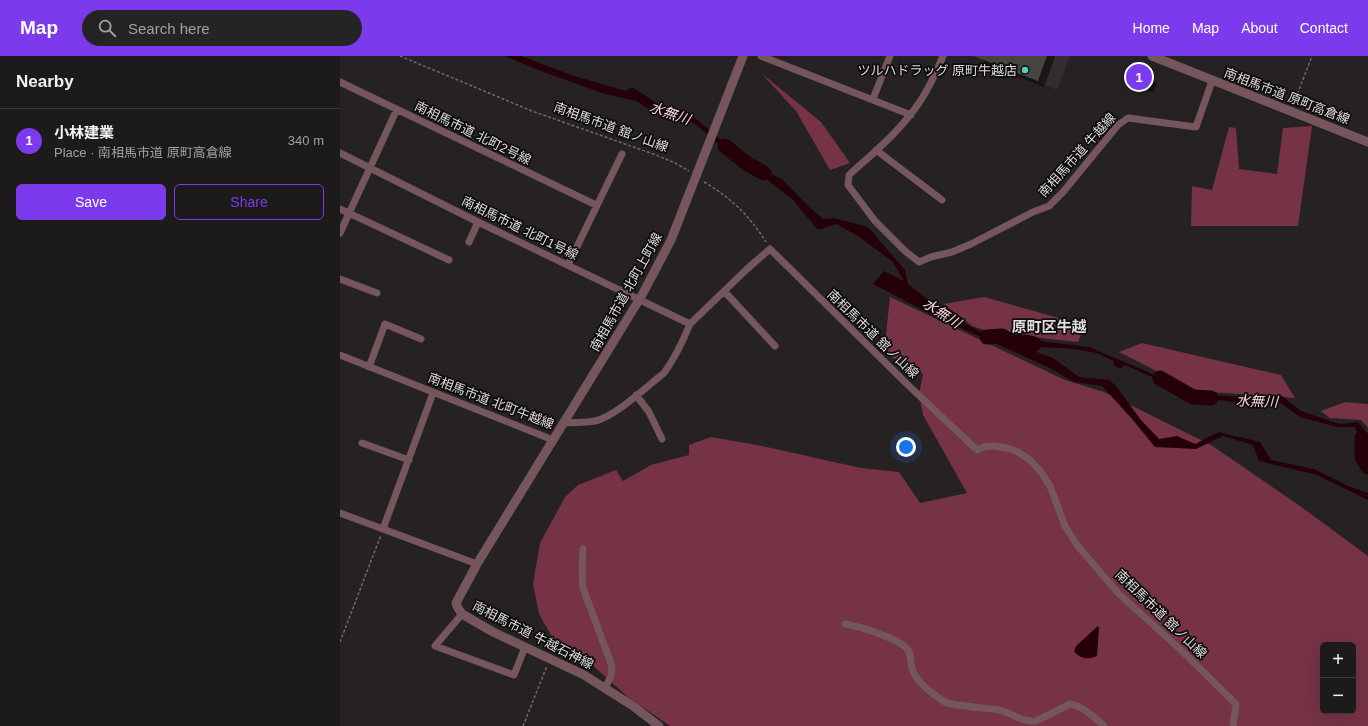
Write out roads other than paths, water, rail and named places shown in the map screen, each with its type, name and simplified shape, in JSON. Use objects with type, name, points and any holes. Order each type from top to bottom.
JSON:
[{"type":"street","name":"南相馬市道 北町上町線","points":[[564,423],[639,300],[671,240],[743,56]]},
{"type":"street","points":[[761,56],[911,115]]},
{"type":"street","points":[[873,99],[889,56]]},
{"type":"street","name":"南相馬市道 牛越線","points":[[942,56],[933,80],[911,115],[849,175],[848,185],[874,221],[919,262],[931,256],[952,252],[971,244],[1033,212],[1049,206],[1067,188],[1118,125],[1128,118],[1196,128],[1212,81]]},
{"type":"street","name":"南相馬市道 原町高倉線","points":[[1152,56],[1368,142]]},
{"type":"street","name":"南相馬市道 北町2号線","points":[[340,82],[596,205]]},
{"type":"street","points":[[340,233],[369,167],[397,109]]},
{"type":"street","points":[[876,150],[942,200]]},
{"type":"street","name":"南相馬市道 北町1号線","points":[[340,153],[568,266],[690,324]]},
{"type":"street","points":[[568,266],[596,205],[622,154]]},
{"type":"street","points":[[340,209],[449,260]]},
{"type":"street","points":[[469,242],[478,222]]},
{"type":"street","name":"南相馬市道 北町牛越線","points":[[340,355],[554,440],[564,423],[602,419],[620,408],[664,373],[685,336],[690,324],[746,269],[770,249]]},
{"type":"street","name":"南相馬市道 舘ノ山線","points":[[770,249],[908,385],[977,450],[984,447],[993,446],[1007,448],[1018,452],[1030,460],[1042,472],[1050,486],[1065,526],[1077,545],[1119,594],[1180,649],[1236,704],[1233,726]]},
{"type":"street","points":[[340,279],[377,293]]},
{"type":"street","points":[[724,291],[775,346]]},
{"type":"street","points":[[369,367],[385,324],[421,339]]},
{"type":"street","points":[[383,529],[433,393]]},
{"type":"street","points":[[636,395],[649,412],[662,439]]},
{"type":"street","name":"南相馬市道 牛越石神線","points":[[554,440],[477,564],[456,603],[462,614],[493,632],[584,675],[657,725]]},
{"type":"street","points":[[362,443],[409,460]]},
{"type":"street","points":[[340,513],[477,564]]},
{"type":"street","points":[[583,549],[583,588],[612,666],[611,676],[605,688]]},
{"type":"street","points":[[462,614],[435,646],[514,675],[525,647]]},
{"type":"street","points":[[845,624],[857,626],[899,642],[908,649],[911,657],[912,669],[922,685],[947,703],[1006,712],[1031,722],[1070,704],[1079,706],[1090,713],[1104,726]]},
{"type":"water","points":[[505,56],[521,56],[574,76],[626,91],[632,87],[667,110],[694,117],[742,158],[738,160],[782,179],[823,219],[834,218],[868,227],[905,270],[908,284],[945,313],[983,333],[1089,347],[1197,394],[1257,398],[1282,396],[1301,411],[1340,424],[1358,422],[1365,431],[1364,455],[1368,460],[1368,467],[1364,457],[1359,437],[1355,427],[1337,427],[1300,417],[1279,402],[1241,403],[1193,397],[1177,388],[1125,365],[1120,369],[1114,365],[1114,361],[1096,353],[1075,349],[1025,346],[1015,342],[1014,340],[998,338],[1053,358],[1079,377],[1109,380],[1116,386],[1141,420],[1159,439],[1177,436],[1195,444],[1219,432],[1260,442],[1271,460],[1314,469],[1348,486],[1368,493],[1368,500],[1317,475],[1259,461],[1253,445],[1223,436],[1196,449],[1155,447],[1102,386],[1074,382],[1048,367],[936,317],[873,284],[884,271],[904,281],[893,262],[858,236],[836,224],[818,230],[794,201],[764,177],[737,160],[694,123],[660,116],[636,101],[605,94],[538,70]]},
{"type":"water","points":[[1098,626],[1097,656],[1085,658],[1074,652],[1076,646]]},
{"type":"waterway","name":"水無川","points":[[725,146],[746,163],[764,173]]},
{"type":"waterway","name":"水無川","points":[[987,337],[1002,336],[1011,342],[1026,342],[1034,344]]},
{"type":"waterway","name":"水無川","points":[[1160,378],[1193,397],[1211,398]]},
{"type":"waterway","name":"水無川","points":[[1362,438],[1362,457],[1368,467]]},
{"type":"place","name":"ツルハドラッグ 原町牛越店","points":[[1025,70]]},
{"type":"place","name":"小林建業","points":[[1139,77]]},
{"type":"district","name":"原町区牛越","points":[[1049,326]]}]
